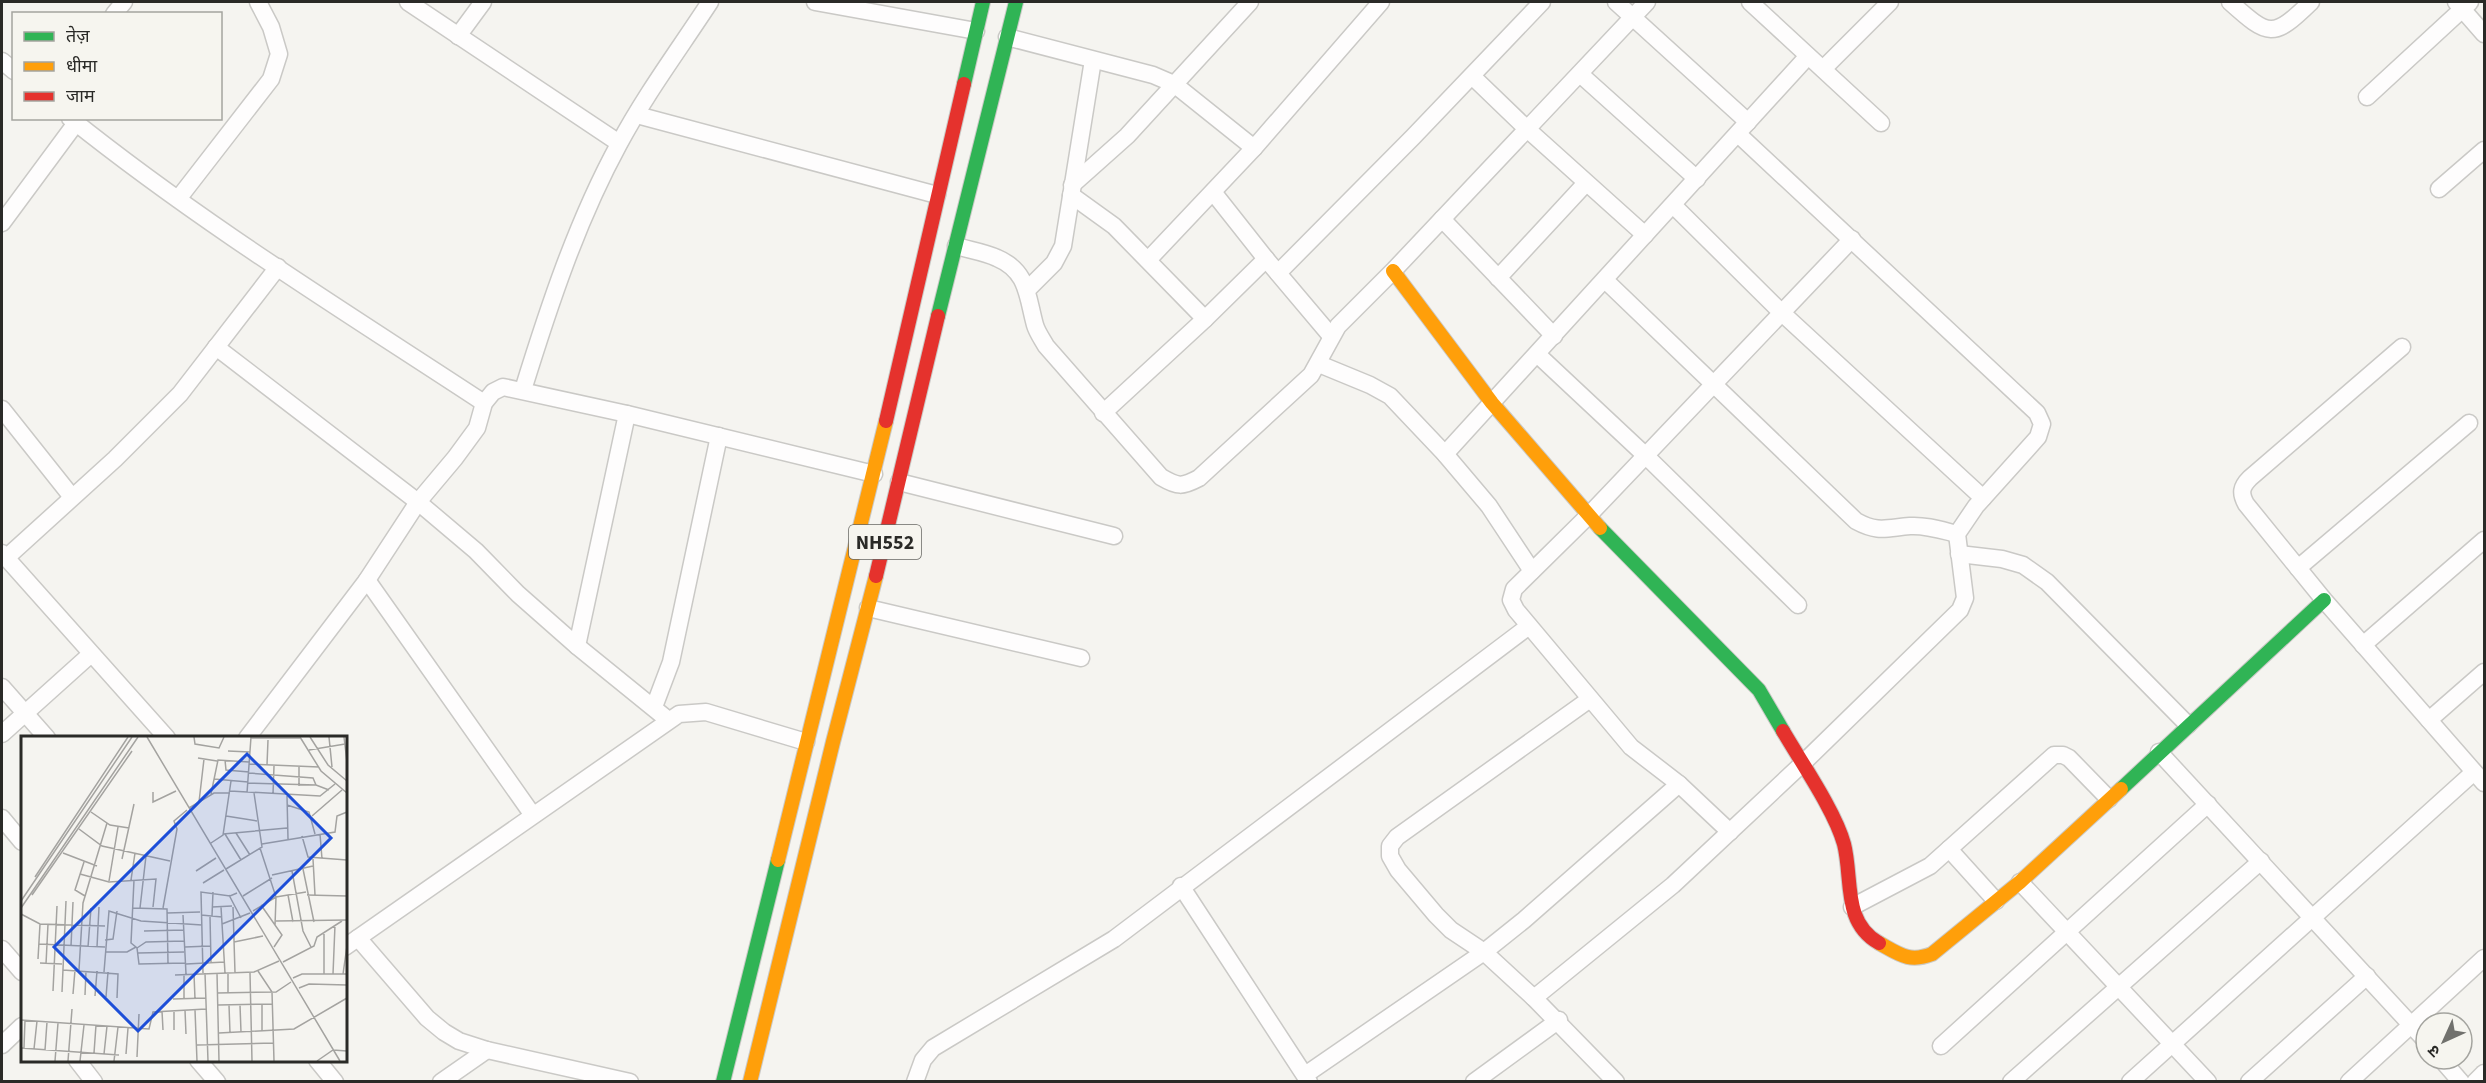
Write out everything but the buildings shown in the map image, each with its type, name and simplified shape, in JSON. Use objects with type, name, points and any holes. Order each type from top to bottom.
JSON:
[{"type":"main road","name":"NH552","points":[[723,1082],[874,474],[983,2]]},
{"type":"main road","name":"NH552","points":[[750,1082],[1016,2]]},
{"type":"main road","points":[[1393,271],[1492,403],[1588,516],[1759,690],[1775,714],[1801,765],[1835,822],[1844,844],[1852,907],[1860,926],[1874,940],[1902,956],[1919,959],[1932,954],[2020,882],[2324,600]]},
{"type":"street","points":[[178,199],[271,79],[279,54],[271,27],[258,2]]},
{"type":"street","points":[[408,2],[619,143]]},
{"type":"street","points":[[459,36],[483,2]]},
{"type":"street","points":[[523,390],[551,300],[592,198],[619,143],[710,2]]},
{"type":"street","points":[[816,2],[884,8],[976,31]]},
{"type":"street","points":[[1072,190],[1127,136],[1250,2]]},
{"type":"street","points":[[1149,259],[1254,148],[1381,2]]},
{"type":"street","points":[[1278,273],[1542,2]]},
{"type":"street","points":[[1534,998],[1673,885],[1801,765],[1960,610],[1965,598],[1957,534],[1964,520],[2038,437],[2042,424],[2037,412],[1852,239],[1633,16],[1616,2]]},
{"type":"street","points":[[956,246],[995,257],[1020,273],[1027,290],[1036,328],[1046,346],[1161,477],[1173,484],[1185,485],[1199,478],[1296,390],[1319,364],[1338,326],[1393,271],[1647,2]]},
{"type":"street","points":[[1823,69],[1890,2]]},
{"type":"street","points":[[2230,2],[2264,29],[2277,30],[2290,22],[2311,2]]},
{"type":"street","points":[[1754,3],[1881,123]]},
{"type":"street","points":[[2367,97],[2462,4],[2484,34]]},
{"type":"street","points":[[1007,37],[1153,75],[1174,84],[1254,148]]},
{"type":"street","points":[[1445,454],[1808,56]]},
{"type":"street","points":[[1027,290],[1054,263],[1063,246],[1093,60]]},
{"type":"street","points":[[1580,74],[1697,179]]},
{"type":"street","points":[[1472,76],[1527,129],[1645,235]]},
{"type":"street","points":[[637,115],[937,195]]},
{"type":"street","points":[[2,223],[73,121],[122,160],[178,199],[484,403]]},
{"type":"street","points":[[2439,189],[2484,150]]},
{"type":"street","points":[[1498,278],[1586,183]]},
{"type":"street","points":[[1072,190],[1149,259],[1205,319]]},
{"type":"street","points":[[1214,192],[1266,259],[1331,336]]},
{"type":"street","points":[[1673,205],[1782,313],[1983,498]]},
{"type":"street","points":[[1442,219],[1554,336]]},
{"type":"street","points":[[1730,832],[1679,784],[1630,747],[1516,610],[1511,600],[1514,589],[1646,456],[1852,239]]},
{"type":"street","points":[[1103,413],[1266,259]]},
{"type":"street","points":[[164,736],[4,555],[115,459],[180,394],[278,267]]},
{"type":"street","points":[[1605,280],[1856,521],[1871,529],[1886,530],[1911,526],[1934,528],[1957,534]]},
{"type":"street","points":[[216,347],[418,502],[476,552],[518,594],[577,646],[667,719]]},
{"type":"street","points":[[2130,1082],[2312,917],[2479,777],[2324,600],[2241,495],[2242,486],[2402,347]]},
{"type":"street","points":[[1537,354],[1646,456],[1798,605]]},
{"type":"street","points":[[1319,364],[1370,385],[1390,396],[1445,454],[1489,506],[1532,571]]},
{"type":"street","points":[[249,736],[367,580],[418,502],[477,428],[484,403],[493,392],[503,387],[627,414],[874,474]]},
{"type":"street","points":[[2,409],[72,497]]},
{"type":"street","points":[[577,646],[627,414]]},
{"type":"street","points":[[2298,568],[2469,423]]},
{"type":"street","points":[[654,707],[671,662],[719,436]]},
{"type":"street","points":[[899,482],[1114,536]]},
{"type":"street","points":[[2363,645],[2484,540]]},
{"type":"street","points":[[1959,554],[2002,559],[2023,565],[2047,582],[2188,725]]},
{"type":"street","points":[[367,580],[532,814]]},
{"type":"street","points":[[868,608],[1081,658]]},
{"type":"street","points":[[915,1082],[923,1060],[933,1048],[1113,939],[1529,626]]},
{"type":"street","points":[[2,734],[91,654]]},
{"type":"street","points":[[2429,720],[2484,672]]},
{"type":"street","points":[[2,687],[45,736]]},
{"type":"street","points":[[1590,699],[1397,837],[1390,846],[1390,856],[1398,870],[1436,915],[1451,930],[1484,952],[1559,1020],[1616,1082]]},
{"type":"street","points":[[619,1080],[487,1050],[459,1041],[427,1018],[351,943],[667,719],[690,711],[706,712],[806,742]]},
{"type":"street","points":[[2159,752],[2414,1028]]},
{"type":"street","points":[[1852,907],[1882,889],[1920,873],[2054,754],[2063,754],[2069,758],[2109,799]]},
{"type":"street","points":[[1181,886],[1307,1078],[1484,952],[1524,920],[1679,784]]},
{"type":"street","points":[[1941,1046],[2208,804]]},
{"type":"street","points":[[2,818],[21,841]]},
{"type":"street","points":[[1949,849],[1996,901]]},
{"type":"street","points":[[2011,1082],[2118,985],[2261,861]]},
{"type":"street","points":[[2020,882],[2208,1082]]},
{"type":"street","points":[[2,949],[21,971]]},
{"type":"street","points":[[2349,1082],[2484,958]]},
{"type":"street","points":[[2249,1082],[2367,976]]},
{"type":"street","points":[[1474,1082],[1559,1020]]},
{"type":"street","points":[[2,1045],[21,1027]]},
{"type":"street","points":[[441,1082],[487,1050]]},
{"type":"street","points":[[79,1062],[94,1082]]},
{"type":"street","points":[[200,1062],[218,1082]]},
{"type":"street","points":[[319,1062],[335,1082]]},
{"type":"street","points":[[2475,1082],[2484,1073]]},
{"type":"traffic: fast","points":[[964,84],[983,2]]},
{"type":"traffic: fast","points":[[938,316],[1016,2]]},
{"type":"traffic: fast","points":[[1600,528],[1759,690],[1783,731]]},
{"type":"traffic: fast","points":[[2121,789],[2324,600]]},
{"type":"traffic: fast","points":[[723,1082],[778,860]]},
{"type":"traffic: slow","points":[[1393,271],[1492,403],[1600,528]]},
{"type":"traffic: slow","points":[[778,860],[886,421]]},
{"type":"traffic: slow","points":[[750,1082],[876,576]]},
{"type":"traffic: slow","points":[[1879,943],[1904,956],[1917,958],[1932,954],[2020,882],[2121,789]]},
{"type":"traffic: jam","points":[[886,421],[964,84]]},
{"type":"traffic: jam","points":[[876,576],[938,316]]},
{"type":"traffic: jam","points":[[1783,731],[1817,787],[1840,831],[1847,857],[1854,912],[1859,924],[1867,934],[1879,943]]}]
